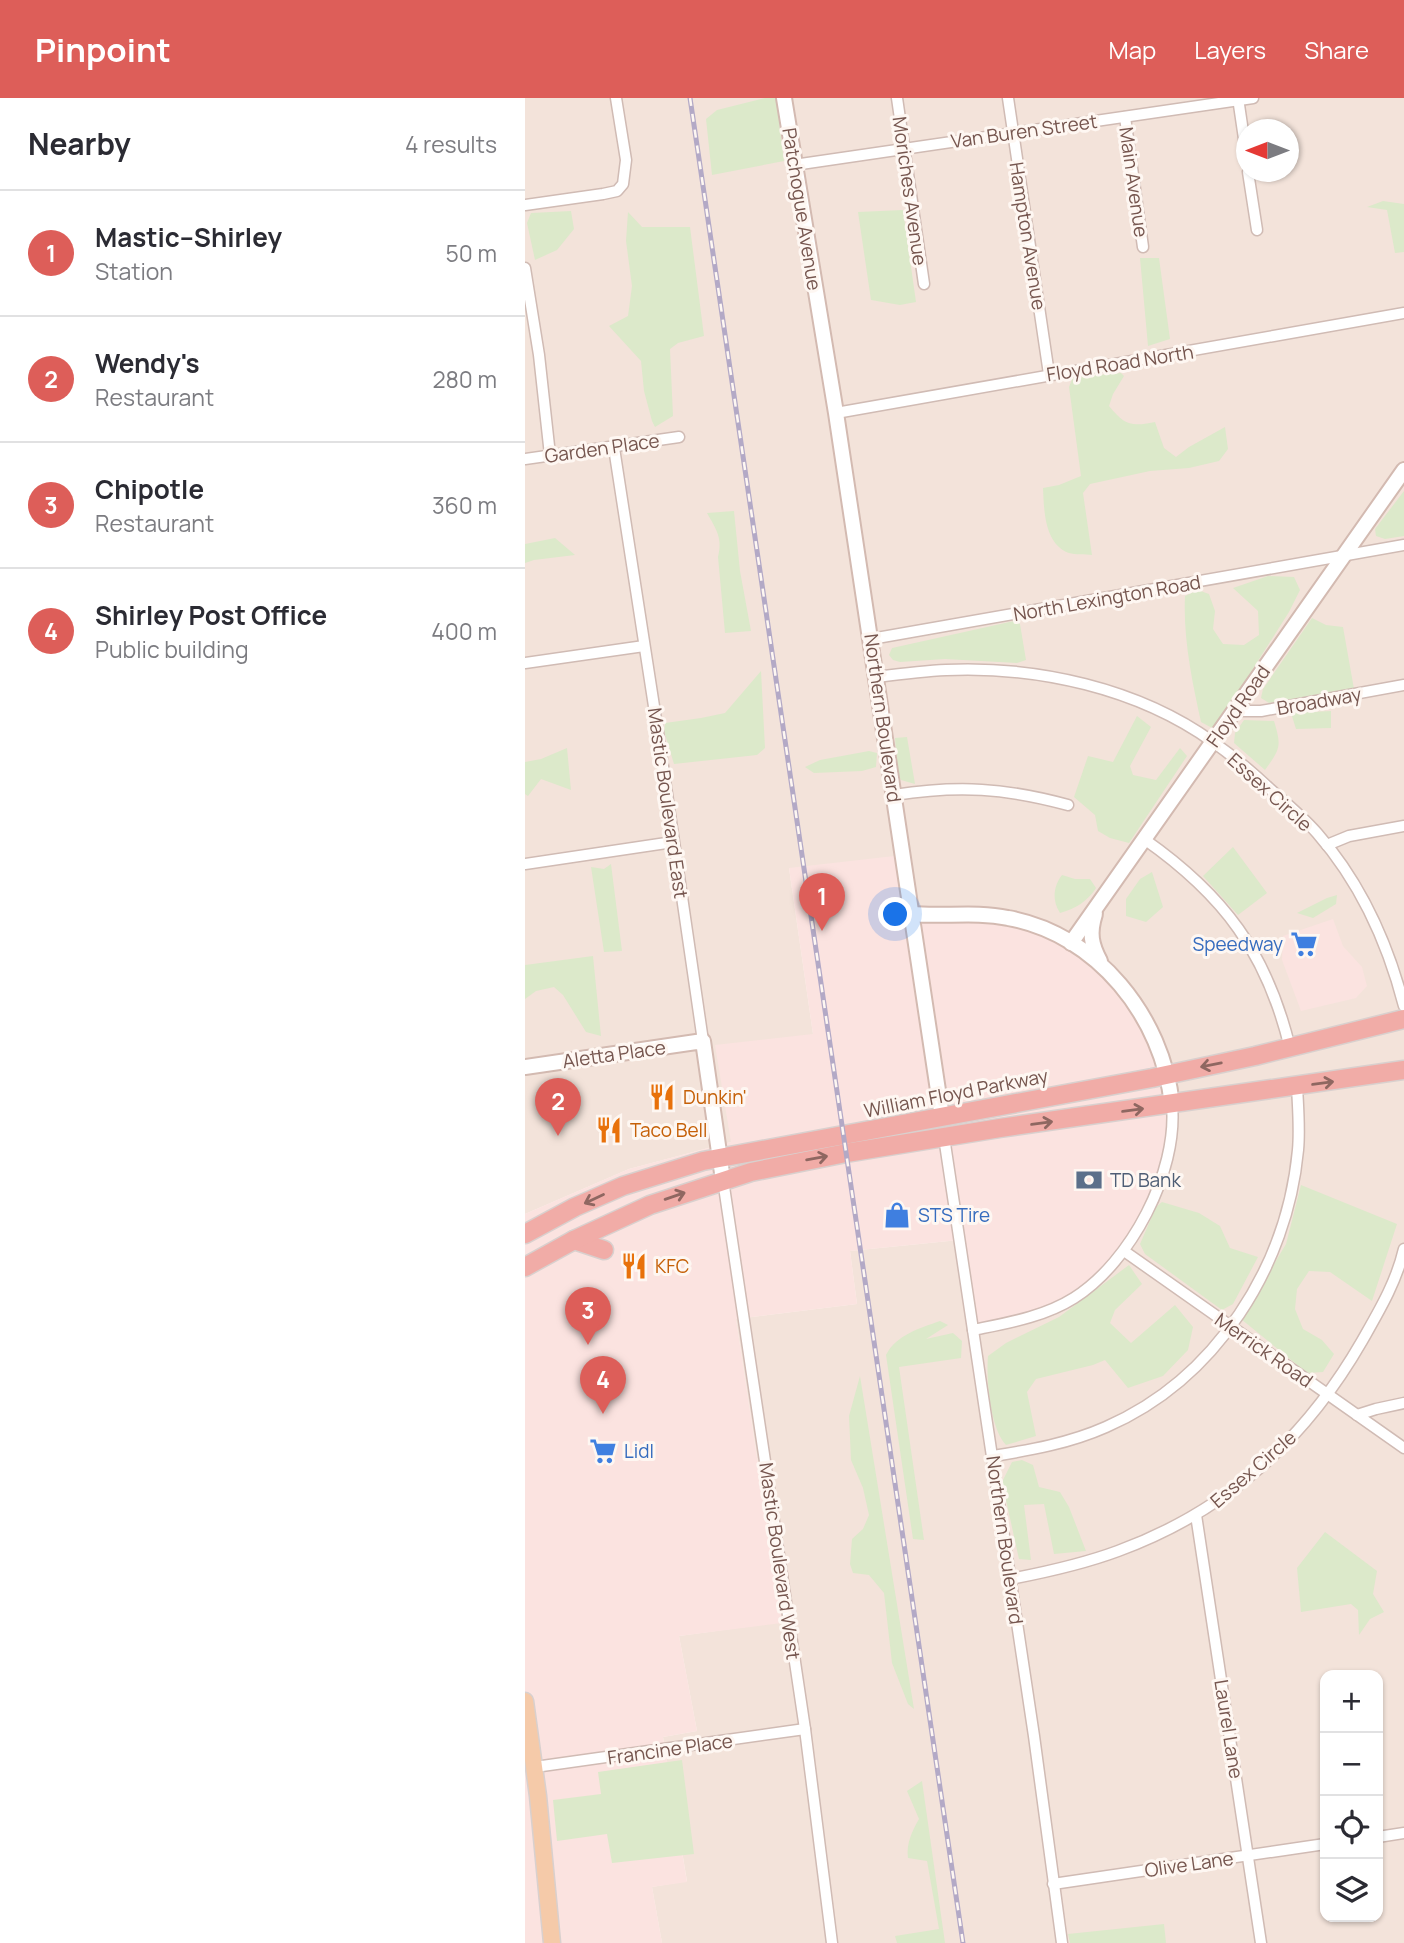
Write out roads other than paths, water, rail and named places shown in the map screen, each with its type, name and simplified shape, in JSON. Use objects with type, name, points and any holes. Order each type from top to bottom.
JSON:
[{"type":"highway","name":"William Floyd Parkway","points":[[525,1234],[575,1207],[623,1186],[684,1166],[1168,1074],[1290,1048],[1404,1019]]},
{"type":"highway","name":"William Floyd Parkway","points":[[525,1267],[574,1240],[650,1205],[723,1180],[798,1162],[944,1137],[1404,1070]]},
{"type":"highway","points":[[574,1240],[604,1250]]},
{"type":"main road","points":[[525,1701],[552,1943]]},
{"type":"street","points":[[525,205],[617,191],[623,184],[625,160],[616,98]]},
{"type":"street","name":"Patchogue Avenue","points":[[784,98],[820,321]]},
{"type":"street","name":"Moriches Avenue","points":[[897,98],[923,284]]},
{"type":"street","name":"Hampton Avenue","points":[[1008,98],[1049,374]]},
{"type":"street","name":"Van Buren Street","points":[[795,165],[1253,98]]},
{"type":"street","points":[[1238,99],[1241,119]]},
{"type":"street","name":"Main Avenue","points":[[1125,117],[1143,247]]},
{"type":"street","points":[[1250,182],[1257,230]]},
{"type":"street","points":[[525,268],[539,355],[550,455]]},
{"type":"street","name":"Floyd Road North","points":[[836,413],[1404,313]]},
{"type":"street","name":"Northern Boulevard","points":[[820,321],[877,677],[942,1116]]},
{"type":"street","name":"Garden Place","points":[[525,459],[679,437]]},
{"type":"street","name":"Mastic Boulevard East","points":[[614,448],[723,1180]]},
{"type":"street","name":"Floyd Road","points":[[1071,943],[1404,470]]},
{"type":"street","name":"North Lexington Road","points":[[871,639],[1404,545]]},
{"type":"street","points":[[525,663],[644,646]]},
{"type":"street","name":"Essex Circle","points":[[877,677],[949,670],[1018,673],[1058,679],[1147,705],[1213,741],[1293,809],[1327,845],[1353,883],[1372,918],[1404,1006]]},
{"type":"street","name":"Broadway","points":[[1234,711],[1261,711],[1404,685]]},
{"type":"street","points":[[894,795],[937,789],[975,789],[1030,795],[1068,805]]},
{"type":"street","points":[[1327,845],[1349,836],[1404,826]]},
{"type":"street","points":[[1144,839],[1193,878],[1229,915],[1266,975],[1282,1016],[1290,1048]]},
{"type":"street","points":[[525,864],[673,842]]},
{"type":"street","points":[[1098,906],[1091,927],[1091,938],[1103,967]]},
{"type":"street","points":[[912,914],[1005,917],[1049,930],[1071,943],[1122,985],[1138,1007],[1158,1043],[1168,1074],[1173,1105],[1172,1135],[1163,1172],[1151,1203],[1124,1251],[1094,1283],[1062,1304],[1030,1317],[973,1330]]},
{"type":"street","name":"Aletta Place","points":[[525,1067],[703,1041]]},
{"type":"street","points":[[993,1456],[1047,1446],[1122,1420],[1159,1397],[1190,1372],[1231,1328],[1269,1263],[1288,1210],[1298,1150],[1297,1086]]},
{"type":"street","name":"Northern Boulevard","points":[[944,1137],[993,1456],[1062,1943]]},
{"type":"street","name":"Mastic Boulevard West","points":[[723,1180],[805,1729],[831,1943]]},
{"type":"street","name":"Essex Circle","points":[[1010,1579],[1055,1570],[1140,1542],[1196,1515],[1227,1495],[1257,1470],[1310,1419],[1349,1365],[1385,1301],[1402,1265],[1404,1250]]},
{"type":"street","name":"Merrick Road","points":[[1124,1251],[1404,1448]]},
{"type":"street","points":[[1357,1415],[1404,1403]]},
{"type":"street","name":"Laurel Lane","points":[[1196,1515],[1261,1943]]},
{"type":"street","name":"Francine Place","points":[[534,1767],[805,1729]]},
{"type":"street","points":[[1383,1835],[1404,1833]]},
{"type":"street","name":"Olive Lane","points":[[1053,1884],[1320,1845]]},
{"type":"railway","points":[[690,98],[963,1943]]},
{"type":"place","name":"Mastic–Shirley","points":[[822,931]]},
{"type":"place","name":"Speedway","points":[[1304,944]]},
{"type":"place","name":"Dunkin'","points":[[662,1097]]},
{"type":"place","name":"Taco Bell","points":[[609,1130]]},
{"type":"place","name":"Wendy's","points":[[558,1136]]},
{"type":"place","name":"TD Bank","points":[[1089,1180]]},
{"type":"place","name":"STS Tire","points":[[897,1215]]},
{"type":"place","name":"KFC","points":[[634,1266]]},
{"type":"place","name":"Chipotle","points":[[588,1345]]},
{"type":"place","name":"Shirley Post Office","points":[[603,1414]]},
{"type":"place","name":"Lidl","points":[[603,1451]]}]
